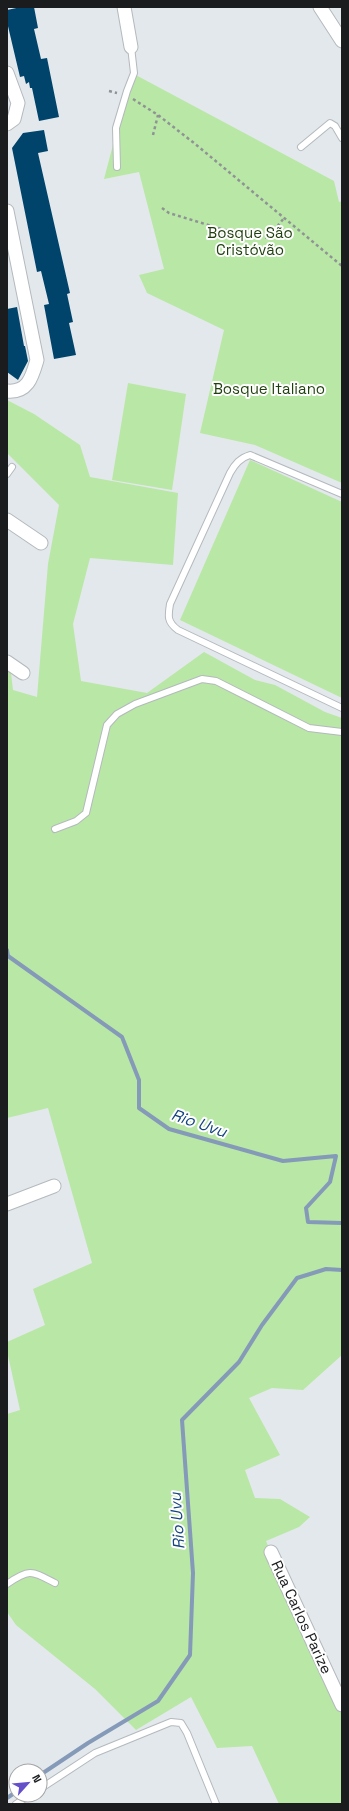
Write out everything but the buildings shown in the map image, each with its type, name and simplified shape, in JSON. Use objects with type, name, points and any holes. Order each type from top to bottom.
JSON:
[{"type":"street","points":[[124,7],[131,46]]},
{"type":"street","points":[[320,7],[342,41]]},
{"type":"street","points":[[7,73],[18,103],[14,119],[7,124]]},
{"type":"street","points":[[7,391],[16,392],[26,386],[32,377],[37,360],[8,220]]},
{"type":"street","points":[[7,520],[41,543]]},
{"type":"street","points":[[7,662],[23,673]]},
{"type":"street","points":[[7,1204],[54,1186]]},
{"type":"street","name":"Rua Carlos Parize","points":[[271,1552],[342,1705]]},
{"type":"lane","points":[[117,167],[116,128],[125,95],[134,73],[131,46]]},
{"type":"lane","points":[[301,147],[330,123],[335,126],[342,138]]},
{"type":"lane","points":[[342,494],[250,455],[240,460],[230,472],[176,590],[170,604],[168,618],[171,625],[178,630],[342,708]]},
{"type":"lane","points":[[7,474],[12,467]]},
{"type":"lane","points":[[55,828],[76,821],[86,813],[107,725],[117,714],[135,704],[202,679],[216,681],[309,728],[342,732]]},
{"type":"lane","points":[[7,1584],[21,1574],[34,1572],[56,1583]]},
{"type":"lane","points":[[48,1784],[95,1753],[171,1722],[181,1723],[187,1733],[216,1804]]},
{"type":"path","points":[[125,95],[139,102],[158,115],[342,266]]},
{"type":"path","points":[[154,135],[158,115]]},
{"type":"path","points":[[162,208],[169,213],[228,231],[268,238],[284,218]]},
{"type":"green space","name":"Bosque São Cristóvão","points":[[132,73],[334,181],[339,202],[342,201],[342,483],[255,445],[200,433],[224,330],[147,293],[139,275],[164,269],[139,172],[104,179]]},
{"type":"green space","points":[[128,383],[186,394],[172,490],[112,480]]},
{"type":"green space","points":[[7,400],[34,414],[80,445],[90,477],[178,493],[173,565],[90,558],[73,624],[81,681],[147,693],[204,652],[255,680],[275,685],[325,712],[342,718],[342,1355],[303,1390],[272,1388],[249,1398],[280,1455],[245,1470],[255,1498],[280,1499],[310,1517],[299,1527],[266,1541],[342,1712],[342,1804],[279,1804],[252,1746],[217,1748],[191,1697],[136,1730],[95,1689],[16,1625],[7,1612],[7,1414],[20,1410],[7,1351],[7,1342],[45,1325],[33,1289],[92,1263],[48,1108],[7,1118],[7,670],[11,673],[13,690],[37,697],[48,564],[59,505],[7,453]]},
{"type":"green space","points":[[250,460],[342,502],[342,698],[180,620]]},
{"type":"waterway","name":"Rio Uvu","points":[[7,950],[8,956],[122,1037],[139,1080],[139,1108],[169,1129],[283,1161],[336,1156],[330,1182],[306,1208],[308,1222],[342,1223]]},
{"type":"waterway","name":"Rio Uvu","points":[[48,1770],[88,1743],[158,1701],[190,1655],[193,1573],[182,1420],[239,1362],[262,1325],[297,1278],[326,1269],[342,1270]]},
{"type":"park label","name":"Bosque Italiano","points":[[269,388]]}]
